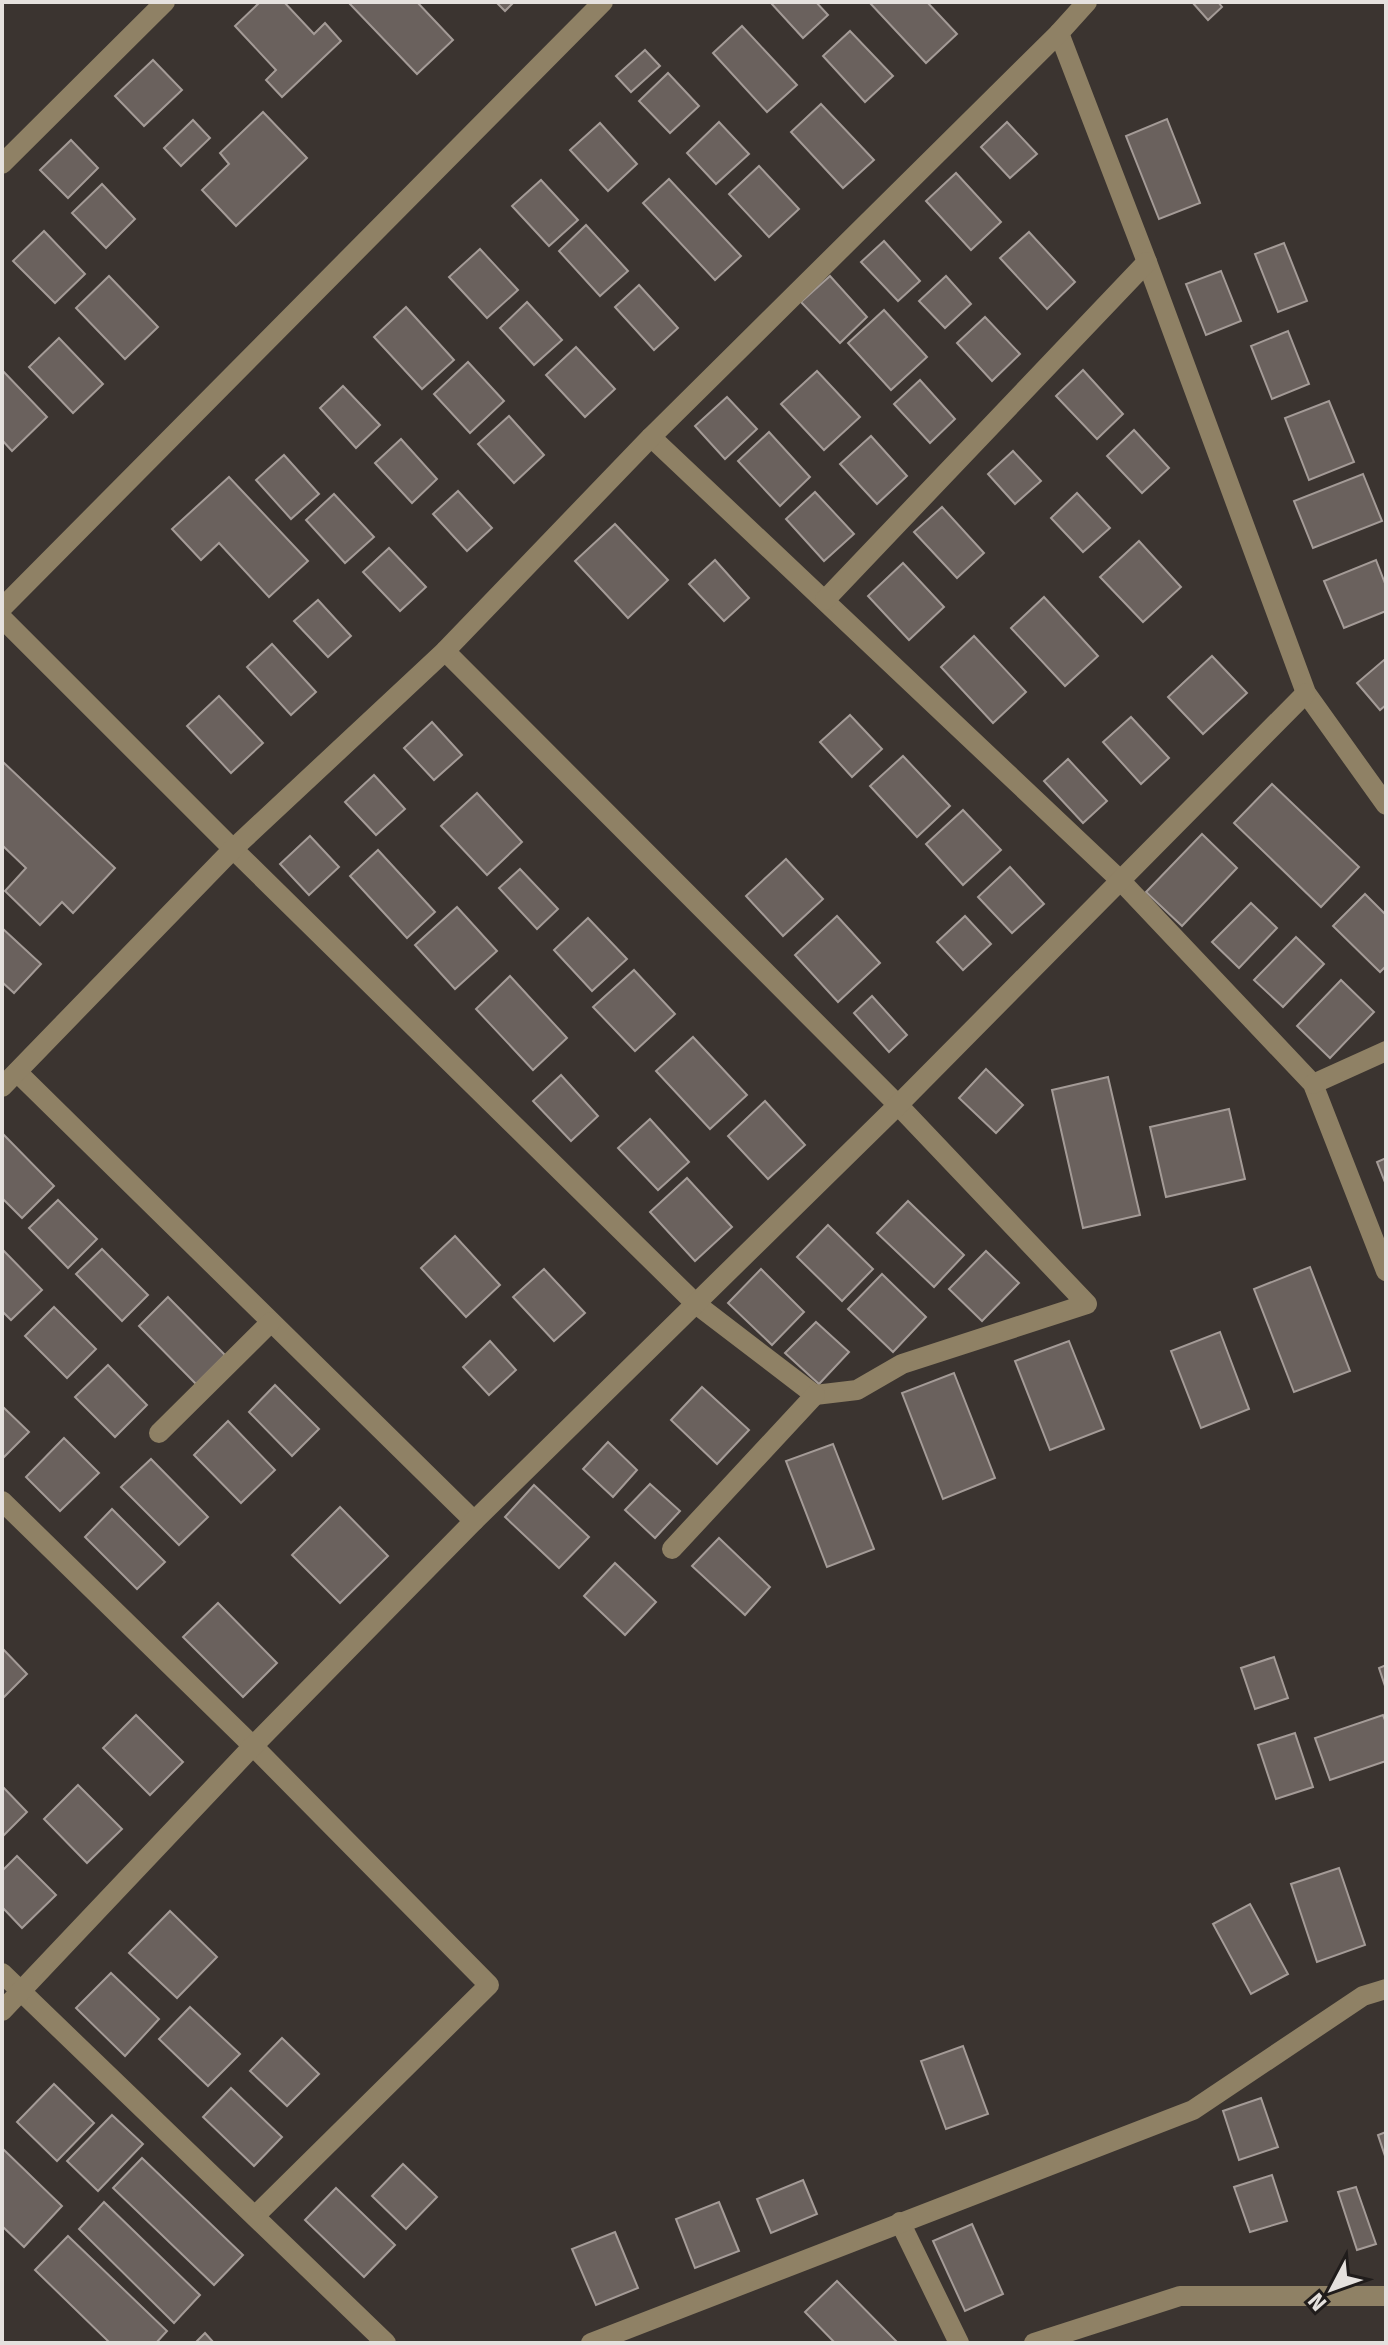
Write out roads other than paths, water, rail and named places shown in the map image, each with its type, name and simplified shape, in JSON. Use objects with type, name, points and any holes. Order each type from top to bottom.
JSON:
[{"type":"street","points":[[2,164],[165,2]]},
{"type":"street","points":[[2,608],[603,2]]},
{"type":"street","points":[[2,1087],[233,849],[445,651],[651,437],[1087,2]]},
{"type":"street","points":[[1059,33],[1306,693],[1386,805]]},
{"type":"street","points":[[825,600],[1147,262]]},
{"type":"street","points":[[651,437],[1119,879],[1313,1084],[1386,1271]]},
{"type":"street","points":[[2,618],[696,1304],[815,1395]]},
{"type":"street","points":[[445,651],[898,1105],[1087,1304],[902,1364],[857,1390],[815,1395],[672,1549]]},
{"type":"street","points":[[2,2011],[253,1746],[474,1521],[898,1105],[1306,693]]},
{"type":"street","points":[[1313,1084],[1386,1051]]},
{"type":"street","points":[[17,1072],[474,1521]]},
{"type":"street","points":[[159,1433],[271,1322]]},
{"type":"street","points":[[2,1501],[253,1746],[489,1985],[255,2216]]},
{"type":"street","points":[[2,1973],[386,2343]]},
{"type":"street","points":[[591,2343],[1193,2110],[1363,1996],[1386,1989]]},
{"type":"street","points":[[900,2222],[959,2343]]},
{"type":"street","points":[[1034,2343],[1180,2296],[1386,2296]]}]
